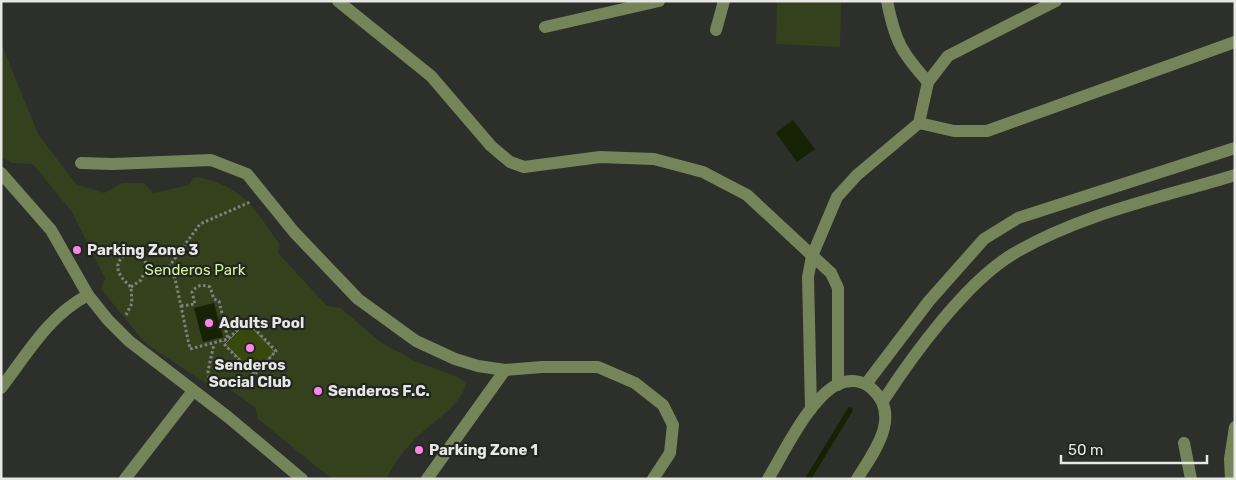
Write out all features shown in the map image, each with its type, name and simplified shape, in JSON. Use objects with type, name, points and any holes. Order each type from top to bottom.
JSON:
[{"type":"street","points":[[338,1],[431,76],[492,146],[510,162],[524,167],[600,157],[654,159],[703,172],[747,195],[831,273],[838,288],[838,385]]},
{"type":"street","points":[[545,27],[659,1]]},
{"type":"street","points":[[716,30],[724,1]]},
{"type":"street","points":[[887,1],[894,35],[905,56],[928,82]]},
{"type":"street","points":[[811,409],[808,277],[812,256],[837,197],[857,175],[918,123],[928,82],[948,56],[1056,1]]},
{"type":"street","points":[[918,123],[954,131],[987,131],[1235,42]]},
{"type":"street","points":[[866,384],[929,300],[984,239],[1018,218],[1235,148]]},
{"type":"street","points":[[81,163],[113,164],[212,160],[248,174],[294,232],[358,299],[424,345],[454,360],[505,370],[542,367],[598,367],[635,383],[662,405],[672,425],[670,453],[653,479]]},
{"type":"street","points":[[1,173],[51,230],[88,295],[129,341],[302,479]]},
{"type":"street","points":[[883,401],[904,371],[969,290],[1012,255],[1088,219],[1235,175]]},
{"type":"street","points":[[1,388],[56,316],[70,305],[88,295]]},
{"type":"street","points":[[427,479],[505,370]]},
{"type":"street","points":[[768,479],[811,409],[838,385],[847,381],[866,384],[883,401],[886,418],[883,435],[857,479]]},
{"type":"street","points":[[125,479],[193,391]]},
{"type":"street","points":[[1231,479],[1230,459],[1235,427]]},
{"type":"street","points":[[1184,443],[1191,479]]},
{"type":"path","points":[[168,268],[200,224],[220,213],[253,201]]},
{"type":"path","points":[[121,320],[128,313],[132,303],[131,287],[120,277],[117,267],[122,255],[133,250],[145,259],[146,268],[141,280],[131,287]]},
{"type":"path","points":[[146,268],[168,268]]},
{"type":"path","points":[[168,268],[175,278],[180,306],[190,349],[226,340],[247,322],[276,351],[254,375],[224,344],[226,340],[219,301],[214,299],[210,287],[204,284],[196,287],[192,292],[194,304],[180,306]]},
{"type":"path","points":[[210,383],[208,371],[214,344]]},
{"type":"green space","points":[[777,1],[841,1],[840,47],[776,44]]},
{"type":"green space","name":"Senderos Park","points":[[1,43],[38,134],[76,184],[104,193],[122,183],[144,183],[153,193],[189,185],[193,178],[198,177],[227,187],[238,193],[255,210],[280,245],[278,253],[327,306],[341,308],[380,342],[417,362],[458,377],[466,384],[458,400],[412,443],[392,468],[386,479],[332,479],[258,419],[255,407],[218,381],[205,383],[145,343],[101,289],[105,278],[72,212],[33,164],[12,163],[1,157]]},
{"type":"shaded area","points":[[793,120],[815,149],[797,162],[776,133]]},
{"type":"shaded area","name":"Adults Pool","points":[[214,303],[223,337],[203,342],[194,308]]},
{"type":"building","name":"Senderos Social Club","points":[[247,322],[275,352],[254,374],[225,344]]},
{"type":"waterway","points":[[808,479],[850,410]]},
{"type":"place","name":"Parking Zone 3","points":[[77,250]]},
{"type":"place","name":"Adults Pool","points":[[209,323]]},
{"type":"place","name":"Senderos Social Club","points":[[250,348]]},
{"type":"place","name":"Senderos F.C.","points":[[318,391]]},
{"type":"place","name":"Parking Zone 1","points":[[419,450]]}]
